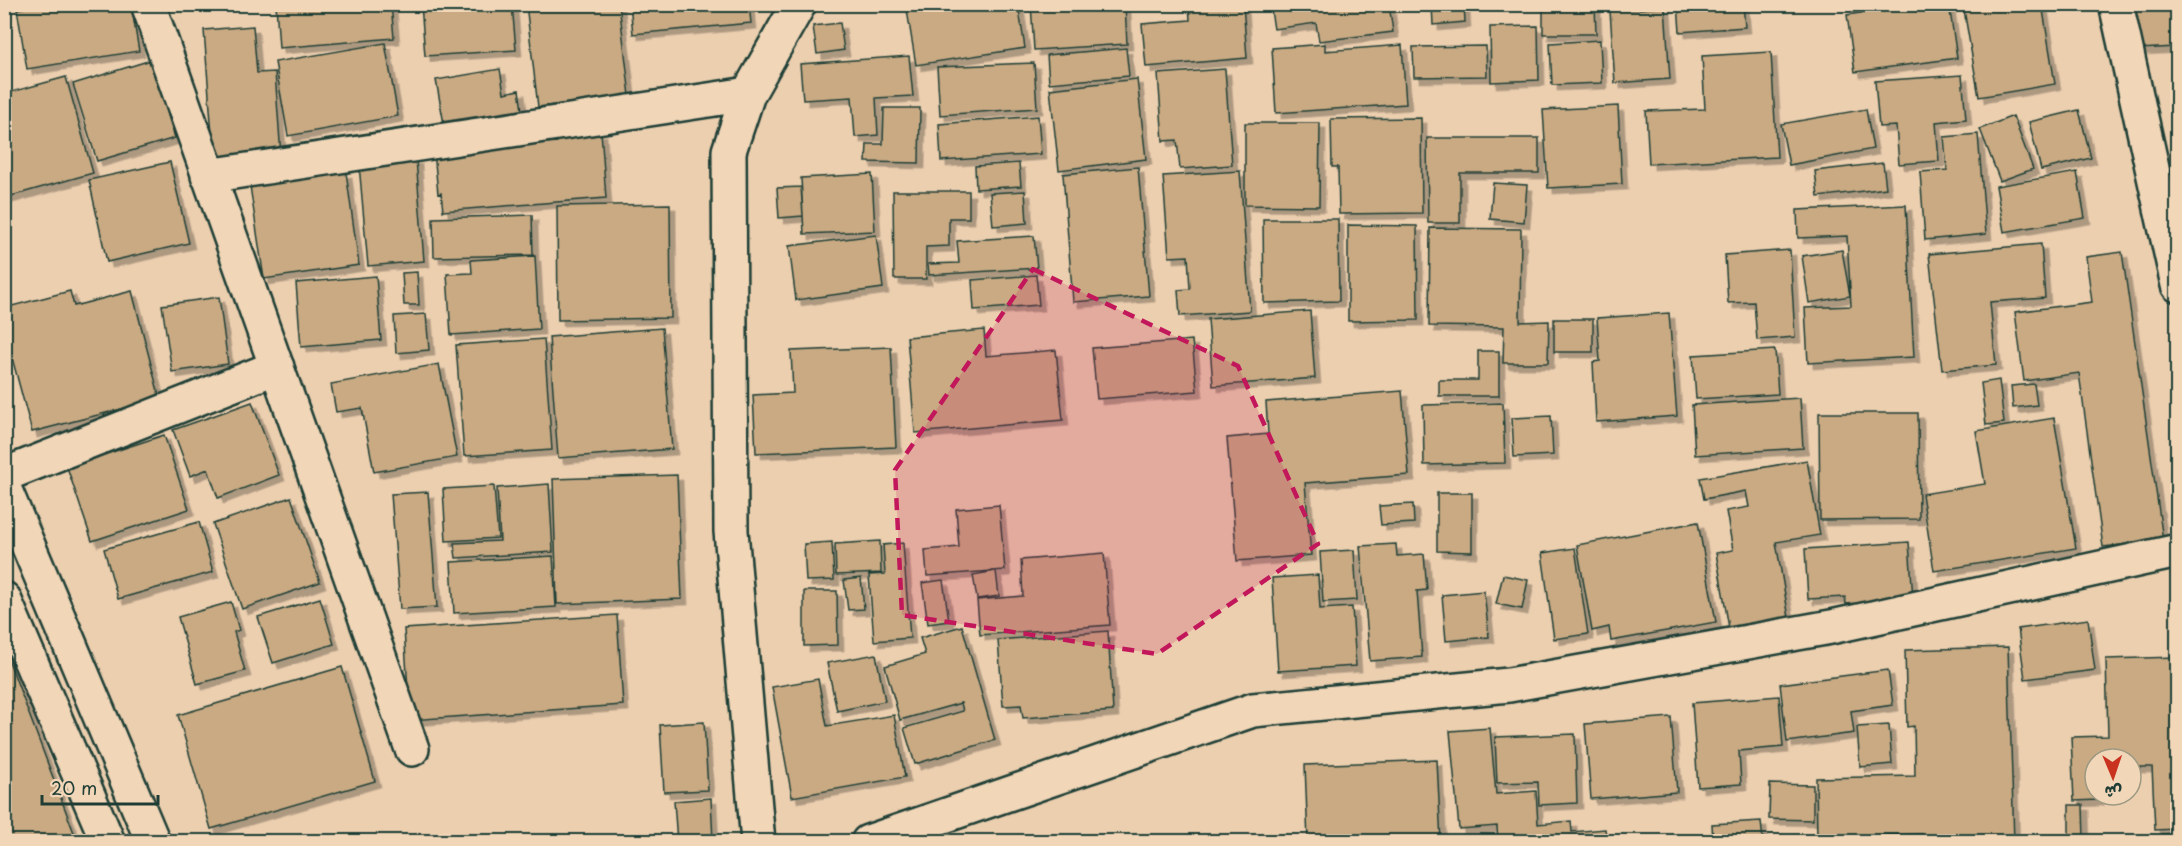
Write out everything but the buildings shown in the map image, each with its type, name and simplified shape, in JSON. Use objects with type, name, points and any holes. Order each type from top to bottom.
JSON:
[{"type":"street","points":[[147,4],[411,749]]},
{"type":"street","points":[[758,842],[731,531],[729,151],[748,94],[799,4]]},
{"type":"street","points":[[2116,4],[2178,285]]},
{"type":"street","points":[[208,176],[748,94]]},
{"type":"street","points":[[4,475],[277,367]]},
{"type":"street","points":[[4,488],[153,842]]},
{"type":"street","points":[[868,842],[1253,710],[1509,685],[1831,627],[2178,551]]},
{"type":"street","points":[[4,599],[108,842]]},
{"type":"highlighted area","points":[[1033,269],[1238,366],[1318,544],[1157,654],[902,615],[895,470]]}]
